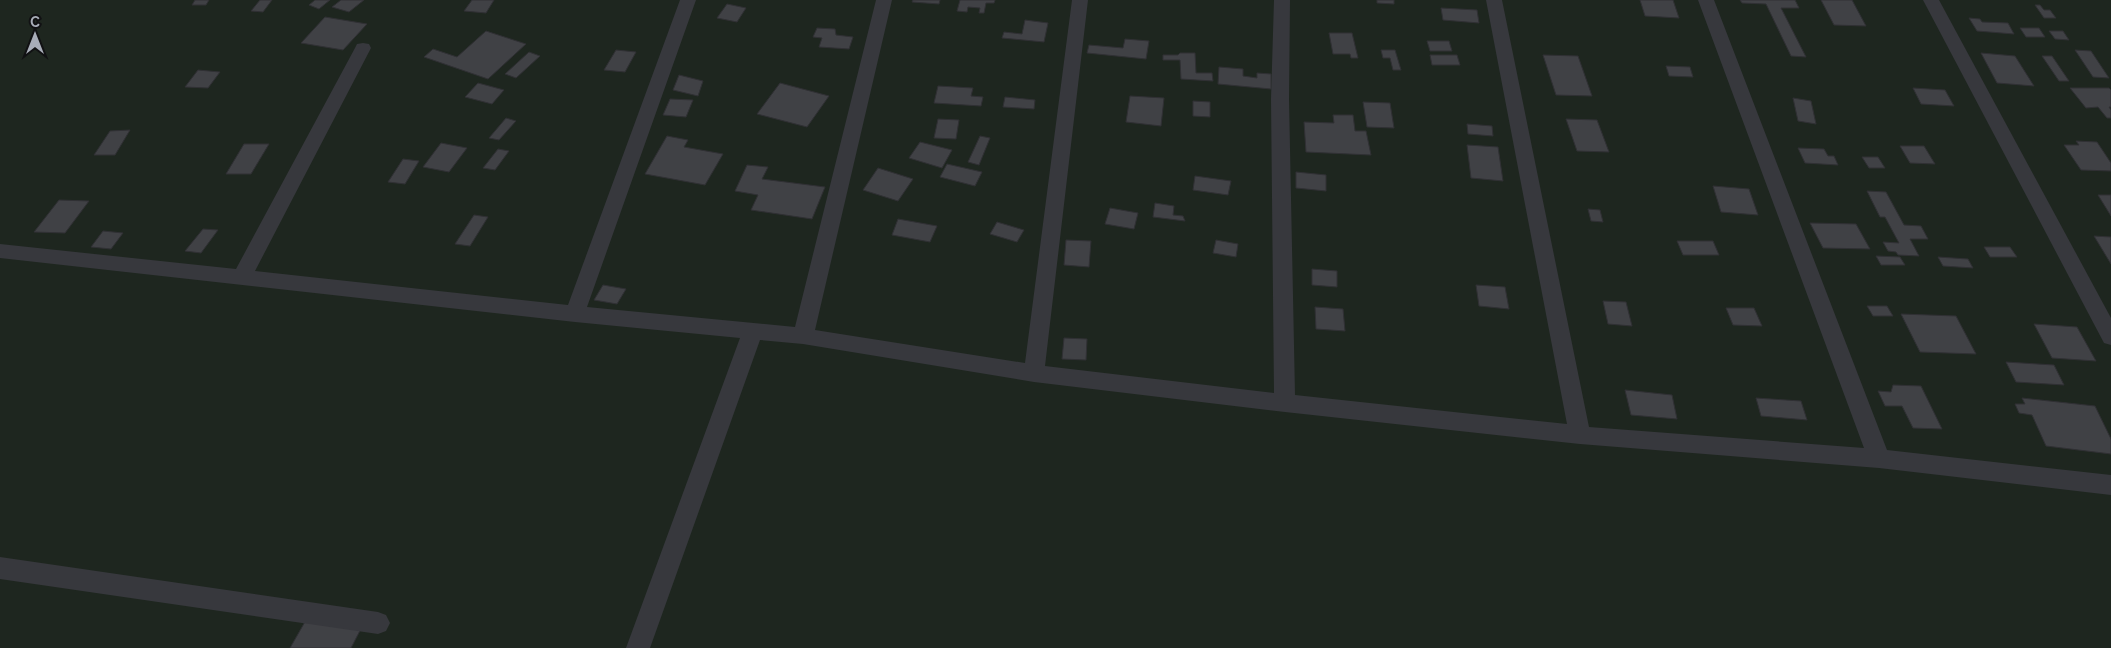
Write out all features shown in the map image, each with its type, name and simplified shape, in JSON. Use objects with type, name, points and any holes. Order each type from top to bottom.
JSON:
[{"type":"lane","points":[[575,314],[660,85],[688,0]]},
{"type":"lane","points":[[803,336],[884,0]]},
{"type":"lane","points":[[1034,373],[1080,0]]},
{"type":"lane","points":[[1282,0],[1280,99],[1285,403]]},
{"type":"lane","points":[[1494,0],[1509,87],[1580,435]]},
{"type":"lane","points":[[1706,0],[1880,459]]},
{"type":"lane","points":[[1931,0],[2111,337]]},
{"type":"lane","points":[[242,277],[362,48]]},
{"type":"lane","points":[[0,251],[575,314],[803,336],[1034,373],[1285,403],[1580,435],[1880,459],[2111,485]]},
{"type":"lane","points":[[638,648],[754,331]]},
{"type":"lane","points":[[0,568],[378,623]]},
{"type":"shaded area","points":[[0,0],[2111,0],[2111,648],[0,648]]},
{"type":"building","points":[[195,0],[209,0],[206,5],[192,5]]},
{"type":"building","points":[[260,0],[272,0],[263,12],[251,11]]},
{"type":"building","points":[[315,0],[330,0],[319,9],[309,5]]},
{"type":"building","points":[[341,0],[364,0],[349,12],[332,7]]},
{"type":"building","points":[[472,0],[494,0],[486,13],[464,11]]},
{"type":"building","points":[[913,0],[940,0],[939,4],[912,2]]},
{"type":"building","points":[[960,0],[995,0],[994,3],[986,3],[984,13],[979,13],[980,8],[968,7],[967,12],[957,11]]},
{"type":"building","points":[[1377,0],[1394,0],[1394,4],[1377,3]]},
{"type":"building","points":[[1640,0],[1673,0],[1679,18],[1645,16]]},
{"type":"building","points":[[1740,0],[1795,0],[1799,8],[1781,8],[1806,57],[1791,56],[1766,4],[1742,3]]},
{"type":"building","points":[[1821,0],[1852,0],[1866,26],[1834,25]]},
{"type":"building","points":[[727,4],[746,8],[737,22],[717,18]]},
{"type":"building","points":[[2035,5],[2040,5],[2044,10],[2050,10],[2056,18],[2044,18]]},
{"type":"building","points":[[1441,8],[1477,10],[1479,23],[1443,20]]},
{"type":"building","points":[[325,17],[367,24],[343,50],[301,43]]},
{"type":"building","points":[[1969,18],[1980,19],[1982,22],[2008,23],[2014,34],[1977,31]]},
{"type":"building","points":[[1025,20],[1048,23],[1044,42],[1002,38],[1004,32],[1022,34]]},
{"type":"building","points":[[817,28],[835,29],[836,35],[853,37],[849,49],[819,47],[822,38],[813,37]]},
{"type":"building","points":[[2020,28],[2039,28],[2045,37],[2026,37]]},
{"type":"building","points":[[486,31],[526,44],[488,79],[424,57],[433,49],[457,57]]},
{"type":"building","points":[[2049,31],[2063,31],[2069,40],[2055,39]]},
{"type":"building","points":[[1329,33],[1352,33],[1358,58],[1351,58],[1350,54],[1333,54]]},
{"type":"building","points":[[1125,39],[1149,41],[1146,59],[1087,53],[1089,45],[1123,48]]},
{"type":"building","points":[[1427,41],[1449,41],[1452,51],[1430,51]]},
{"type":"building","points":[[616,50],[636,52],[625,72],[604,70]]},
{"type":"building","points":[[1381,50],[1395,50],[1401,70],[1393,70],[1390,58],[1383,58]]},
{"type":"building","points":[[2075,50],[2091,51],[2109,78],[2093,77]]},
{"type":"building","points":[[529,52],[540,56],[516,78],[505,74]]},
{"type":"building","points":[[1180,53],[1195,53],[1196,73],[1212,73],[1213,81],[1181,79],[1180,60],[1163,60],[1163,55],[1178,55]]},
{"type":"building","points":[[1981,53],[2015,56],[2034,86],[1997,83]]},
{"type":"building","points":[[1430,55],[1457,55],[1460,65],[1432,65]]},
{"type":"building","points":[[1543,55],[1578,56],[1592,96],[1556,95]]},
{"type":"building","points":[[2042,56],[2052,56],[2069,81],[2059,81]]},
{"type":"building","points":[[1666,66],[1690,67],[1693,77],[1669,76]]},
{"type":"building","points":[[1219,67],[1243,69],[1243,76],[1257,78],[1257,73],[1271,74],[1271,89],[1218,84]]},
{"type":"building","points":[[198,70],[220,72],[208,88],[185,87]]},
{"type":"building","points":[[679,75],[703,81],[698,96],[673,90]]},
{"type":"building","points":[[478,83],[504,90],[492,104],[465,97]]},
{"type":"building","points":[[780,83],[829,96],[807,127],[757,114]]},
{"type":"building","points":[[938,86],[973,88],[971,96],[983,97],[981,106],[934,103]]},
{"type":"building","points":[[1913,88],[1945,90],[1954,106],[1921,104]]},
{"type":"building","points":[[2070,88],[2109,88],[2111,90],[2111,107],[2109,107],[2111,118],[2107,118],[2098,107],[2086,108]]},
{"type":"building","points":[[1130,96],[1164,98],[1161,126],[1126,122]]},
{"type":"building","points":[[1005,97],[1035,100],[1034,109],[1003,107]]},
{"type":"building","points":[[1793,98],[1811,101],[1816,124],[1798,121]]},
{"type":"building","points":[[670,99],[693,100],[686,117],[663,115]]},
{"type":"building","points":[[1193,101],[1210,102],[1210,117],[1193,116]]},
{"type":"building","points":[[1363,102],[1390,103],[1394,128],[1367,127]]},
{"type":"building","points":[[1333,115],[1353,115],[1355,131],[1366,131],[1371,155],[1306,152],[1304,122],[1334,123]]},
{"type":"building","points":[[506,118],[516,121],[499,140],[489,138]]},
{"type":"building","points":[[938,119],[959,120],[956,139],[934,138]]},
{"type":"building","points":[[1566,119],[1597,120],[1609,152],[1577,151]]},
{"type":"building","points":[[1467,124],[1492,126],[1493,136],[1468,134]]},
{"type":"building","points":[[130,130],[115,155],[94,155],[110,131]]},
{"type":"building","points":[[667,136],[688,140],[684,147],[723,154],[705,185],[645,174]]},
{"type":"building","points":[[980,136],[990,138],[979,165],[968,162]]},
{"type":"building","points":[[2076,141],[2097,142],[2111,163],[2111,171],[2081,170],[2064,145],[2079,145]]},
{"type":"building","points":[[920,142],[952,150],[942,168],[909,158]]},
{"type":"building","points":[[441,143],[467,148],[449,172],[423,167]]},
{"type":"building","points":[[244,144],[269,144],[251,174],[226,174]]},
{"type":"building","points":[[1467,145],[1498,147],[1503,181],[1471,178]]},
{"type":"building","points":[[1900,146],[1924,146],[1935,164],[1910,163]]},
{"type":"building","points":[[1798,148],[1824,149],[1828,156],[1834,156],[1838,165],[1805,163]]},
{"type":"building","points":[[498,149],[509,151],[495,170],[483,168]]},
{"type":"building","points":[[1862,157],[1878,157],[1885,168],[1869,168]]},
{"type":"building","points":[[403,159],[419,161],[405,184],[388,182]]},
{"type":"building","points":[[947,164],[982,172],[975,186],[940,177]]},
{"type":"building","points":[[747,165],[768,167],[762,179],[825,187],[812,219],[751,210],[758,195],[735,191]]},
{"type":"building","points":[[878,168],[913,179],[898,201],[863,190]]},
{"type":"building","points":[[1296,172],[1326,175],[1326,191],[1296,188]]},
{"type":"building","points":[[1195,176],[1231,181],[1228,195],[1193,190]]},
{"type":"building","points":[[1713,186],[1749,189],[1758,215],[1721,212]]},
{"type":"building","points":[[1867,191],[1886,192],[1904,225],[1921,226],[1928,239],[1910,239],[1919,256],[1898,255],[1896,252],[1888,251],[1883,242],[1899,243],[1885,217],[1880,217]]},
{"type":"building","points":[[2098,195],[2111,195],[2111,216]]},
{"type":"building","points":[[59,200],[89,201],[65,233],[34,232]]},
{"type":"building","points":[[1155,203],[1174,206],[1173,215],[1183,216],[1185,221],[1153,217]]},
{"type":"building","points":[[1110,208],[1138,213],[1134,229],[1105,224]]},
{"type":"building","points":[[1588,209],[1600,210],[1603,222],[1591,221]]},
{"type":"building","points":[[474,215],[488,217],[470,246],[455,244]]},
{"type":"building","points":[[898,219],[937,226],[930,242],[892,235]]},
{"type":"building","points":[[997,222],[1024,230],[1017,242],[990,234]]},
{"type":"building","points":[[1810,223],[1856,224],[1870,249],[1823,248]]},
{"type":"building","points":[[203,229],[218,230],[201,253],[185,251]]},
{"type":"building","points":[[103,231],[123,233],[111,249],[91,247]]},
{"type":"building","points":[[2094,236],[2111,237],[2111,264]]},
{"type":"building","points":[[1066,240],[1091,241],[1089,267],[1064,265]]},
{"type":"building","points":[[1216,240],[1238,244],[1236,257],[1213,253]]},
{"type":"building","points":[[1677,241],[1713,241],[1719,255],[1683,255]]},
{"type":"building","points":[[1984,247],[2010,247],[2017,257],[1990,257]]},
{"type":"building","points":[[1876,256],[1900,257],[1905,265],[1881,265]]},
{"type":"building","points":[[1938,257],[1968,259],[1973,268],[1943,266]]},
{"type":"building","points":[[1312,269],[1337,271],[1337,287],[1312,285]]},
{"type":"building","points":[[603,285],[626,289],[617,304],[594,300]]},
{"type":"building","points":[[1476,285],[1505,287],[1509,309],[1479,306]]},
{"type":"building","points":[[1603,301],[1626,302],[1632,326],[1608,324]]},
{"type":"building","points":[[1867,306],[1887,306],[1893,316],[1873,316]]},
{"type":"building","points":[[1315,307],[1343,309],[1345,331],[1316,329]]},
{"type":"building","points":[[1726,308],[1754,308],[1762,326],[1733,325]]},
{"type":"building","points":[[1901,314],[1956,316],[1976,354],[1920,352]]},
{"type":"building","points":[[2034,324],[2077,327],[2096,361],[2052,358]]},
{"type":"building","points":[[1064,338],[1087,339],[1086,360],[1062,359]]},
{"type":"building","points":[[2006,362],[2054,365],[2064,385],[2016,382]]},
{"type":"building","points":[[1893,385],[1921,386],[1942,429],[1913,428],[1902,406],[1885,406],[1878,391],[1891,392]]},
{"type":"building","points":[[1625,390],[1672,395],[1677,419],[1631,415]]},
{"type":"building","points":[[1756,398],[1801,401],[1807,420],[1761,416]]},
{"type":"building","points":[[2022,398],[2095,406],[2111,439],[2111,454],[2046,446],[2032,415],[2019,413],[2015,404],[2025,404]]},
{"type":"building","points":[[310,613],[365,621],[351,648],[290,648]]}]
